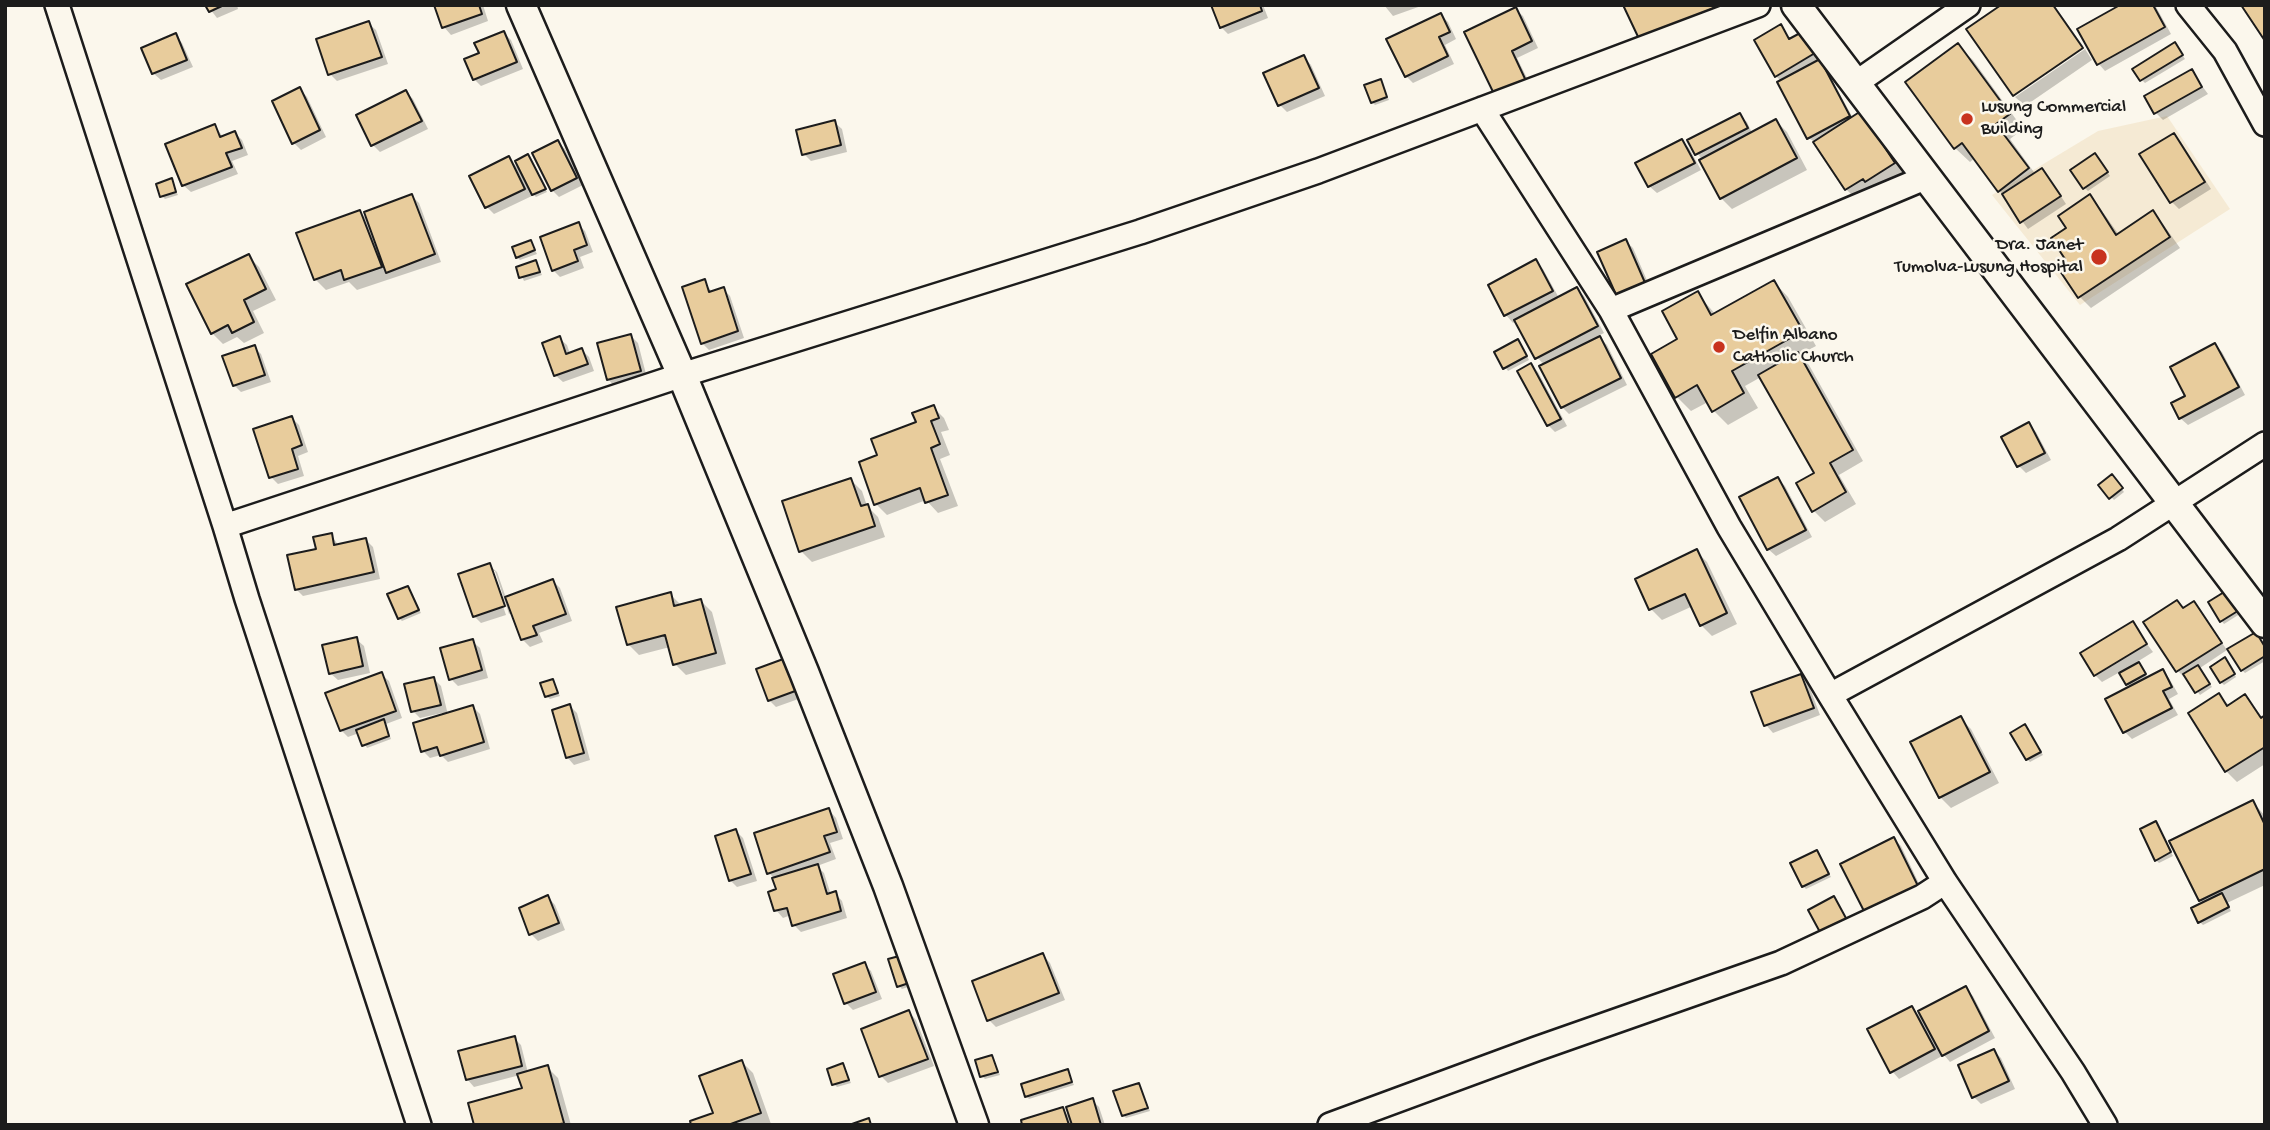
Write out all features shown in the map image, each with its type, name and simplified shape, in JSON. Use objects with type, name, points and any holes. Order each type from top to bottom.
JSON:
[{"type":"street","points":[[57,5],[419,1125]]},
{"type":"street","points":[[521,5],[682,375],[804,672],[883,873],[974,1125]]},
{"type":"street","points":[[225,526],[682,375],[1140,232],[1318,171],[1758,5]]},
{"type":"street","points":[[1796,5],[2265,623]]},
{"type":"street","points":[[1856,83],[1968,5]]},
{"type":"street","points":[[2188,5],[2225,51],[2265,124]]},
{"type":"street","points":[[1482,109],[1611,310],[1729,527],[1830,695],[1945,882],[2073,1072],[2105,1125]]},
{"type":"street","points":[[1611,310],[1927,177]]},
{"type":"street","points":[[1830,695],[2118,539],[2265,444]]},
{"type":"street","points":[[1330,1125],[1781,963],[1922,897],[1945,882]]},
{"type":"shaded area","name":"Dra. Janet Tumolva-Lusung Hospital","points":[[2167,116],[2230,209],[2080,305],[1992,195],[2098,131]]},
{"type":"building","points":[[205,5],[224,5],[209,12]]},
{"type":"building","points":[[434,5],[479,5],[482,14],[442,28]]},
{"type":"building","points":[[1211,5],[1260,5],[1262,11],[1220,28]]},
{"type":"building","points":[[1623,5],[1720,5],[1641,43]]},
{"type":"building","points":[[2001,5],[2053,5],[2083,48],[2013,96],[1966,29]]},
{"type":"building","points":[[2120,5],[2153,5],[2165,27],[2097,65],[2077,29]]},
{"type":"building","points":[[2241,5],[2265,5],[2265,41]]},
{"type":"building","points":[[1516,7],[1532,41],[1512,51],[1527,83],[1496,98],[1464,32]]},
{"type":"building","points":[[1441,13],[1450,32],[1439,37],[1448,56],[1405,77],[1386,39]]},
{"type":"building","points":[[369,21],[382,57],[328,75],[316,39]]},
{"type":"building","points":[[1781,24],[1789,39],[1802,32],[1815,53],[1775,77],[1754,40]]},
{"type":"building","points":[[504,31],[517,62],[473,80],[464,59],[479,53],[474,43]]},
{"type":"building","points":[[176,33],[187,60],[152,74],[141,48]]},
{"type":"building","points":[[2175,42],[2183,55],[2140,81],[2132,69]]},
{"type":"building","name":"Lusung Commercial Building","points":[[1958,43],[2010,114],[1996,124],[2029,168],[1998,192],[1962,143],[1954,149],[1905,82]]},
{"type":"building","points":[[1304,55],[1319,88],[1278,106],[1263,73]]},
{"type":"building","points":[[1820,59],[1850,116],[1807,139],[1777,82]]},
{"type":"building","points":[[2192,69],[2202,87],[2154,114],[2144,96]]},
{"type":"building","points":[[1381,79],[1387,97],[1371,103],[1364,85]]},
{"type":"building","points":[[300,87],[320,130],[292,144],[272,101]]},
{"type":"building","points":[[406,90],[422,121],[371,146],[356,115]]},
{"type":"building","points":[[1861,111],[1895,163],[1865,182],[1863,179],[1845,190],[1813,142]]},
{"type":"building","points":[[1740,113],[1748,128],[1695,155],[1687,140]]},
{"type":"building","points":[[1776,119],[1797,158],[1720,199],[1699,160]]},
{"type":"building","points":[[835,120],[841,145],[802,155],[796,130]]},
{"type":"building","points":[[215,124],[220,137],[235,131],[242,148],[226,153],[232,167],[182,186],[165,144]]},
{"type":"building","points":[[2174,133],[2205,182],[2170,203],[2139,154]]},
{"type":"building","points":[[1682,139],[1695,163],[1648,187],[1635,163]]},
{"type":"building","points":[[558,140],[577,178],[551,191],[532,153]]},
{"type":"building","points":[[2095,153],[2108,172],[2083,189],[2070,170]]},
{"type":"building","points":[[528,154],[546,189],[532,195],[515,161]]},
{"type":"building","points":[[509,156],[525,189],[485,208],[469,176]]},
{"type":"building","points":[[2042,168],[2061,196],[2020,223],[2002,194]]},
{"type":"building","points":[[172,178],[176,192],[160,197],[156,184]]},
{"type":"building","points":[[412,194],[435,254],[386,273],[364,212]]},
{"type":"building","points":[[2090,194],[2116,235],[2153,210],[2170,237],[2078,298],[2056,265],[2065,259],[2051,238],[2066,228],[2058,216]]},
{"type":"building","points":[[360,210],[382,267],[344,280],[341,270],[314,280],[296,233]]},
{"type":"building","points":[[579,222],[587,245],[574,250],[578,261],[552,271],[540,237]]},
{"type":"building","points":[[1626,239],[1646,285],[1617,297],[1597,252]]},
{"type":"building","points":[[531,240],[535,250],[516,258],[512,247]]},
{"type":"building","points":[[249,254],[266,289],[244,300],[254,322],[232,333],[228,325],[211,334],[186,284]]},
{"type":"building","points":[[1536,259],[1553,291],[1504,316],[1488,285]]},
{"type":"building","points":[[536,260],[540,272],[519,278],[516,267]]},
{"type":"building","points":[[705,279],[709,292],[724,287],[738,331],[701,344],[682,287]]},
{"type":"building","name":"Delfin Albano Catholic Church","points":[[1774,280],[1803,331],[1732,371],[1744,393],[1712,412],[1697,385],[1675,398],[1651,354],[1677,339],[1662,311],[1698,291],[1711,315]]},
{"type":"building","points":[[1577,287],[1598,326],[1535,359],[1514,320]]},
{"type":"building","points":[[631,334],[641,371],[607,380],[597,343]]},
{"type":"building","points":[[560,336],[566,354],[582,348],[588,364],[554,376],[542,343]]},
{"type":"building","points":[[1600,336],[1621,378],[1561,408],[1539,366]]},
{"type":"building","points":[[1518,339],[1527,356],[1503,369],[1494,352]]},
{"type":"building","points":[[2215,343],[2239,387],[2179,419],[2171,403],[2185,396],[2170,367]]},
{"type":"building","points":[[255,345],[265,375],[233,386],[222,356]]},
{"type":"building","points":[[1798,352],[1853,450],[1830,463],[1846,492],[1812,512],[1796,483],[1814,473],[1758,375]]},
{"type":"building","points":[[1531,363],[1561,419],[1547,426],[1517,371]]},
{"type":"building","points":[[934,405],[939,418],[931,421],[940,444],[931,448],[948,495],[925,503],[920,488],[874,505],[859,462],[877,455],[871,439],[916,422],[912,413]]},
{"type":"building","points":[[292,416],[302,445],[292,449],[298,469],[269,478],[253,429]]},
{"type":"building","points":[[2029,422],[2045,453],[2017,467],[2001,437]]},
{"type":"building","points":[[2112,474],[2123,488],[2109,499],[2098,485]]},
{"type":"building","points":[[1778,477],[1806,530],[1767,550],[1739,497]]},
{"type":"building","points":[[851,478],[861,506],[868,504],[875,526],[799,552],[782,501]]},
{"type":"building","points":[[332,533],[334,545],[366,538],[374,572],[295,590],[287,555],[316,549],[313,537]]},
{"type":"building","points":[[1697,549],[1727,613],[1700,626],[1685,594],[1649,610],[1635,579]]},
{"type":"building","points":[[490,563],[505,606],[473,617],[458,574]]},
{"type":"building","points":[[553,579],[566,614],[533,626],[537,635],[521,640],[505,597]]},
{"type":"building","points":[[408,586],[419,610],[398,619],[387,594]]},
{"type":"building","points":[[2229,589],[2241,609],[2220,622],[2208,602]]},
{"type":"building","points":[[671,592],[674,606],[701,599],[716,653],[673,665],[665,635],[627,645],[616,607]]},
{"type":"building","points":[[2177,600],[2183,608],[2194,601],[2222,643],[2176,672],[2143,622]]},
{"type":"building","points":[[2133,621],[2147,644],[2094,676],[2080,653]]},
{"type":"building","points":[[2256,632],[2265,647],[2265,656],[2241,671],[2227,649]]},
{"type":"building","points":[[357,637],[363,666],[329,674],[322,645]]},
{"type":"building","points":[[473,639],[482,670],[449,680],[440,648]]},
{"type":"building","points":[[2225,657],[2235,674],[2220,683],[2210,667]]},
{"type":"building","points":[[786,658],[798,690],[768,701],[756,669]]},
{"type":"building","points":[[2139,662],[2146,674],[2126,685],[2119,673]]},
{"type":"building","points":[[2198,665],[2210,684],[2195,693],[2183,674]]},
{"type":"building","points":[[2163,669],[2172,687],[2163,691],[2172,708],[2123,733],[2105,699]]},
{"type":"building","points":[[382,672],[396,711],[340,731],[325,693]]},
{"type":"building","points":[[1801,674],[1814,708],[1764,726],[1751,692]]},
{"type":"building","points":[[434,677],[441,705],[411,712],[404,684]]},
{"type":"building","points":[[553,679],[558,693],[545,697],[540,683]]},
{"type":"building","points":[[2219,693],[2227,706],[2245,694],[2261,718],[2265,715],[2265,747],[2225,772],[2188,713]]},
{"type":"building","points":[[570,704],[584,753],[566,758],[552,710]]},
{"type":"building","points":[[473,705],[484,742],[440,756],[437,747],[421,752],[413,723]]},
{"type":"building","points":[[1961,716],[1990,772],[1939,798],[1910,742]]},
{"type":"building","points":[[384,719],[389,736],[362,746],[356,730]]},
{"type":"building","points":[[2025,724],[2041,752],[2026,760],[2010,733]]},
{"type":"building","points":[[2253,800],[2265,825],[2265,869],[2199,901],[2169,841]]},
{"type":"building","points":[[829,808],[837,832],[824,836],[830,852],[767,874],[754,833]]},
{"type":"building","points":[[2156,821],[2171,852],[2155,861],[2140,829]]},
{"type":"building","points":[[736,829],[751,874],[729,881],[715,836]]},
{"type":"building","points":[[1894,837],[1918,886],[1865,913],[1840,864]]},
{"type":"building","points":[[1817,850],[1829,874],[1802,887],[1790,863]]},
{"type":"building","points":[[818,864],[827,894],[836,891],[841,911],[792,926],[787,908],[774,911],[768,892],[776,889],[772,878]]},
{"type":"building","points":[[2222,893],[2229,907],[2198,923],[2191,908]]},
{"type":"building","points":[[548,895],[559,923],[529,935],[519,908]]},
{"type":"building","points":[[1834,896],[1847,920],[1821,934],[1808,910]]},
{"type":"building","points":[[1043,953],[1059,993],[987,1021],[972,981]]},
{"type":"building","points":[[903,955],[912,982],[897,987],[888,959]]},
{"type":"building","points":[[865,962],[876,992],[844,1004],[833,974]]},
{"type":"building","points":[[1966,986],[1989,1031],[1942,1056],[1918,1011]]},
{"type":"building","points":[[1912,1006],[1935,1049],[1890,1073],[1867,1029]]},
{"type":"building","points":[[909,1010],[928,1059],[879,1077],[861,1029]]},
{"type":"building","points":[[515,1036],[522,1066],[466,1080],[458,1051]]},
{"type":"building","points":[[1994,1049],[2009,1081],[1972,1098],[1958,1065]]},
{"type":"building","points":[[992,1055],[998,1072],[980,1077],[975,1060]]},
{"type":"building","points":[[742,1060],[761,1113],[728,1125],[691,1125],[690,1121],[713,1113],[699,1076]]},
{"type":"building","points":[[843,1063],[849,1080],[832,1085],[827,1069]]},
{"type":"building","points":[[548,1065],[564,1123],[474,1125],[468,1103],[522,1088],[517,1074]]},
{"type":"building","points":[[1068,1069],[1072,1082],[1025,1097],[1021,1084]]},
{"type":"building","points":[[1139,1083],[1148,1108],[1122,1116],[1113,1091]]},
{"type":"building","points":[[1093,1098],[1101,1125],[1072,1125],[1066,1107]]},
{"type":"building","points":[[1063,1107],[1069,1125],[1022,1125],[1021,1120]]},
{"type":"building","points":[[869,1118],[871,1125],[849,1125]]},
{"type":"place","name":"Lusung Commercial Building","points":[[1967,119]]},
{"type":"place","name":"Dra. Janet Tumolva-Lusung Hospital","points":[[2099,257]]},
{"type":"place","name":"Delfin Albano Catholic Church","points":[[1719,347]]}]
